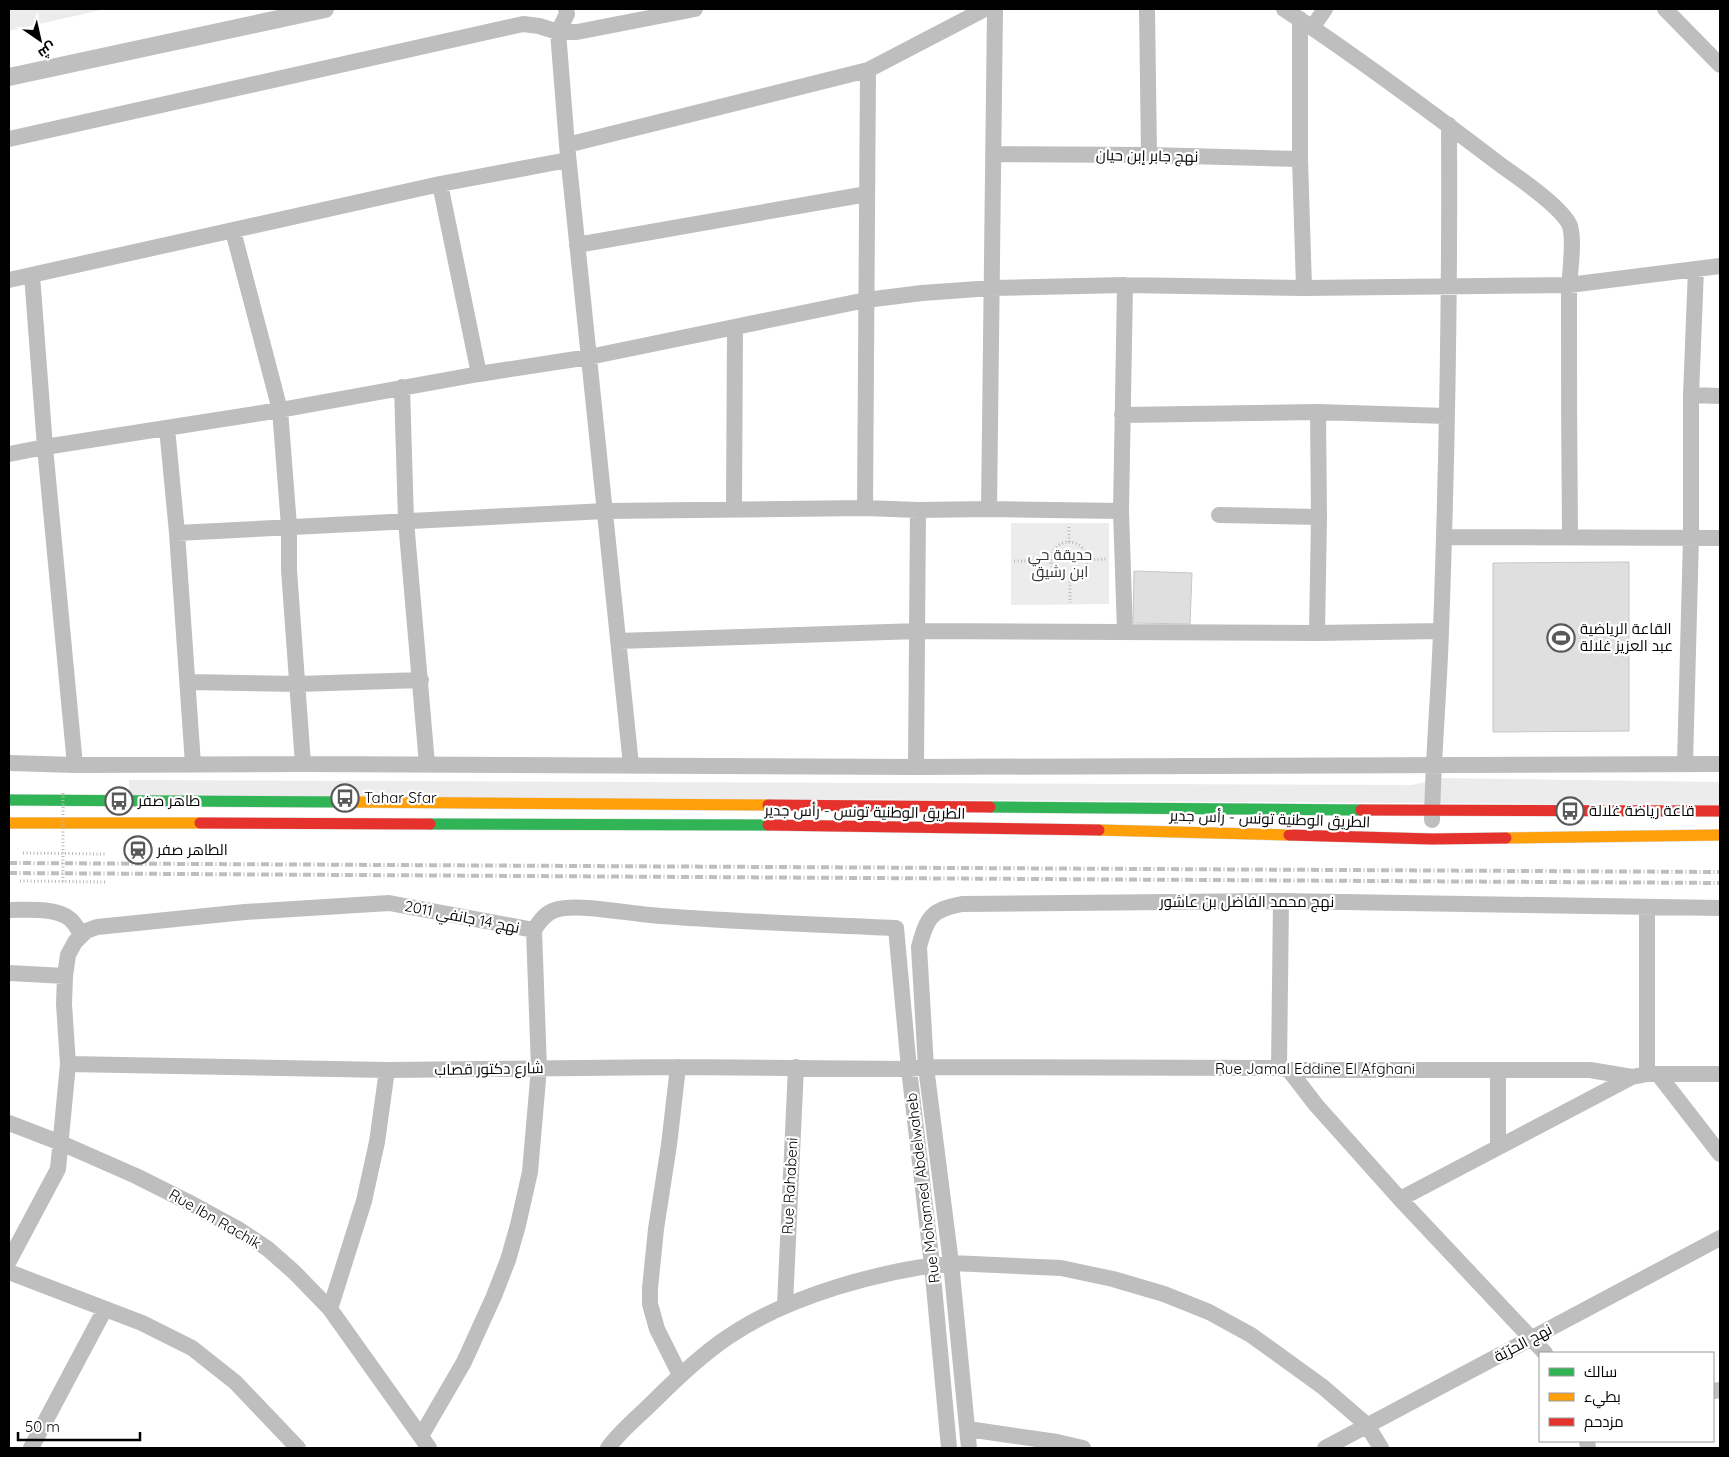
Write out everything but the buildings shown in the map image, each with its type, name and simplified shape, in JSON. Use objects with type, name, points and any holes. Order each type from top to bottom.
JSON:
[{"type":"highway","name":"الطريق الوطنية تونس - رأس جدير","points":[[9,800],[602,803],[1432,811],[1720,811]]},
{"type":"highway","name":"الطريق الوطنية تونس - رأس جدير","points":[[9,823],[842,826],[1190,832],[1432,839],[1720,835]]},
{"type":"street","points":[[566,9],[567,14],[558,32],[567,153],[631,765]]},
{"type":"street","points":[[9,140],[523,24],[539,26],[558,32],[577,32],[695,9]]},
{"type":"street","points":[[9,280],[440,184],[567,153],[868,70],[985,9]]},
{"type":"street","points":[[989,509],[995,9]]},
{"type":"street","points":[[1147,9],[1149,155]]},
{"type":"street","points":[[1284,9],[1448,125],[1533,189],[1567,220],[1571,237],[1569,285],[1570,536]]},
{"type":"street","points":[[1304,288],[1300,159],[1306,24],[1325,9]]},
{"type":"street","points":[[1665,9],[1720,65]]},
{"type":"street","points":[[865,508],[868,70]]},
{"type":"street","points":[[1432,839],[1432,788],[1435,765],[1441,631],[1450,286],[1448,125]]},
{"type":"street","name":"نهج جابر إبن حيان","points":[[993,154],[1149,155],[1300,159]]},
{"type":"street","points":[[440,184],[479,374]]},
{"type":"street","points":[[577,245],[867,194]]},
{"type":"street","points":[[233,231],[280,410],[303,764]]},
{"type":"street","points":[[9,454],[589,357],[866,300],[922,293],[992,288],[1125,285],[1304,288],[1569,285],[1720,266]]},
{"type":"street","points":[[1686,763],[1691,538],[1691,395],[1696,269]]},
{"type":"street","points":[[32,275],[45,447],[75,765]]},
{"type":"street","points":[[1124,632],[1121,511],[1125,285]]},
{"type":"street","points":[[734,509],[735,328]]},
{"type":"street","points":[[402,387],[406,521],[427,764]]},
{"type":"street","points":[[1691,395],[1720,396]]},
{"type":"street","points":[[1122,415],[1318,412],[1446,416]]},
{"type":"street","points":[[1317,633],[1318,412]]},
{"type":"street","points":[[167,428],[189,682],[193,764]]},
{"type":"street","points":[[177,532],[605,511],[865,508],[1121,511]]},
{"type":"street","points":[[916,767],[918,510]]},
{"type":"street","points":[[1219,515],[1319,517]]},
{"type":"street","points":[[1444,537],[1720,538]]},
{"type":"street","points":[[618,641],[918,631],[1317,633],[1441,631]]},
{"type":"street","points":[[189,682],[298,684],[420,680]]},
{"type":"street","points":[[9,763],[75,765],[427,764],[916,767],[1720,764]]},
{"type":"street","points":[[1281,901],[1284,1069],[1400,1199],[1544,1352]]},
{"type":"street","name":"نهج محمد الفاضل بن عاشور","points":[[969,1448],[950,1263],[926,1067],[919,947],[924,930],[932,915],[947,907],[962,904],[1281,901],[1720,908]]},
{"type":"street","name":"نهج 14 جانفي 2011","points":[[81,935],[97,927],[245,912],[389,903],[534,930],[546,914],[554,910],[573,908],[615,910],[649,915],[896,928]]},
{"type":"street","points":[[1647,907],[1646,1075],[1720,1154]]},
{"type":"street","points":[[9,910],[37,910],[58,913],[68,917],[75,924],[81,935],[68,955],[65,976],[64,1004],[68,1064],[58,1169],[9,1261]]},
{"type":"street","name":"Rue Mohamed Abdelwaheb","points":[[896,928],[909,1069],[932,1265],[949,1448]]},
{"type":"street","points":[[425,1442],[464,1362],[508,1260],[530,1172],[539,1068],[534,930]]},
{"type":"street","points":[[9,974],[65,976]]},
{"type":"street","name":"شارع دكتور قصاب","points":[[68,1064],[387,1070],[678,1067],[909,1069]]},
{"type":"street","points":[[678,1067],[669,1145],[656,1229],[650,1304],[657,1329],[680,1374]]},
{"type":"street","name":"Rue Jamal Eddine El Afghani","points":[[909,1069],[926,1067],[1590,1070],[1646,1075],[1720,1074]]},
{"type":"street","name":"Rue Rahabeni","points":[[785,1305],[796,1068]]},
{"type":"street","points":[[330,1309],[364,1201],[377,1142],[387,1070]]},
{"type":"street","points":[[1498,1070],[1498,1147]]},
{"type":"street","points":[[1400,1199],[1498,1147],[1646,1075]]},
{"type":"street","name":"Rue Ibn Rachik","points":[[9,1123],[61,1143],[136,1176],[238,1229],[268,1249],[294,1272],[330,1309],[425,1442]]},
{"type":"street","name":"نهج الحرّيّة","points":[[1325,1448],[1720,1238]]},
{"type":"street","points":[[608,1448],[680,1374],[728,1336],[785,1305],[856,1282],[932,1265],[950,1263],[1061,1268],[1112,1279],[1164,1294],[1209,1312],[1251,1335],[1323,1387],[1367,1425],[1381,1448]]},
{"type":"street","points":[[9,1272],[142,1323],[192,1348],[235,1382],[298,1448]]},
{"type":"street","points":[[31,1448],[105,1309]]},
{"type":"street","points":[[968,1429],[1057,1442],[1083,1448]]},
{"type":"path","points":[[1068,542],[1080,545],[1086,554],[1087,565],[1080,574],[1070,578],[1055,572],[1051,561],[1054,550],[1068,542]]},
{"type":"path","points":[[1014,561],[1051,561]]},
{"type":"path","points":[[1070,578],[1070,603]]},
{"type":"path","points":[[63,792],[63,883]]},
{"type":"path","points":[[23,854],[107,854]]},
{"type":"path","points":[[20,881],[63,883],[107,882]]},
{"type":"green space","points":[[9,9],[105,9],[9,31]]},
{"type":"green space","name":"حديقة حي ابن رشيق","points":[[1011,523],[1109,523],[1109,604],[1011,605]]},
{"type":"green space","points":[[1442,778],[1720,782],[1720,805],[129,795],[129,780],[1412,785]]},
{"type":"waterway","points":[[9,77],[325,9]]},
{"type":"railway","points":[[9,863],[1720,872]]},
{"type":"railway","points":[[9,873],[1720,883]]},
{"type":"traffic: fast","points":[[9,800],[349,802]]},
{"type":"traffic: fast","points":[[990,807],[1361,810]]},
{"type":"traffic: fast","points":[[430,824],[768,825]]},
{"type":"traffic: slow","points":[[349,802],[768,805]]},
{"type":"traffic: slow","points":[[9,823],[200,823]]},
{"type":"traffic: slow","points":[[1099,830],[1289,835]]},
{"type":"traffic: slow","points":[[1506,838],[1720,835]]},
{"type":"traffic: jam","points":[[768,805],[990,807]]},
{"type":"traffic: jam","points":[[1361,810],[1720,811]]},
{"type":"traffic: jam","points":[[200,823],[430,824]]},
{"type":"traffic: jam","points":[[768,825],[1099,830]]},
{"type":"traffic: jam","points":[[1289,835],[1432,839],[1506,838]]},
{"type":"place","name":"القاعة الرياضية عبد العزيز غلالة","points":[[1561,638]]},
{"type":"place","name":"Tahar Sfar","points":[[345,798]]},
{"type":"place","name":"طاهر صفر","points":[[119,801]]},
{"type":"place","name":"قاعة رياضة غلالة","points":[[1570,811]]},
{"type":"place","name":"الطاهر صفر","points":[[138,850]]}]
